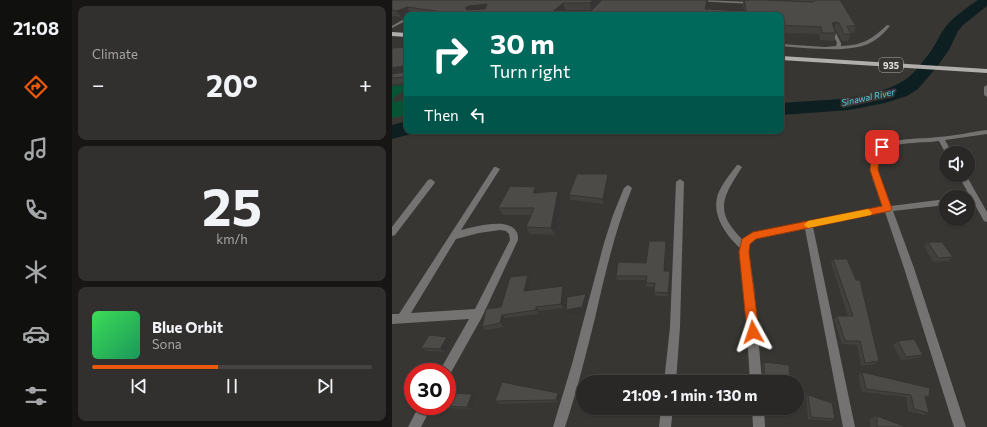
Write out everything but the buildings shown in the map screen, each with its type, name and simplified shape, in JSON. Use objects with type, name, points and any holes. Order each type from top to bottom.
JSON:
[{"type":"main road","points":[[392,34],[404,34]]},
{"type":"main road","name":"935","points":[[784,58],[987,71]]},
{"type":"street","points":[[693,1],[738,1],[760,4]]},
{"type":"street","points":[[738,1],[738,9]]},
{"type":"street","points":[[784,46],[858,47],[866,44],[888,26]]},
{"type":"street","points":[[833,30],[839,43],[838,47]]},
{"type":"street","points":[[987,87],[987,95]]},
{"type":"street","points":[[960,427],[909,268],[874,170],[876,153],[882,147],[894,144],[987,132]]},
{"type":"street","points":[[941,139],[945,146]]},
{"type":"street","points":[[739,167],[728,182],[720,201],[721,211],[727,226],[738,241],[744,246]]},
{"type":"street","points":[[403,317],[452,236],[496,169]]},
{"type":"street","points":[[392,233],[430,182]]},
{"type":"street","points":[[671,375],[675,327],[680,182]]},
{"type":"street","points":[[966,182],[987,219]]},
{"type":"street","points":[[559,427],[584,343],[603,261],[618,210],[628,188]]},
{"type":"street","points":[[755,375],[749,286],[744,246],[746,242],[753,236],[887,209],[939,203]]},
{"type":"street","points":[[808,225],[849,427]]},
{"type":"street","points":[[450,363],[478,314],[514,240],[515,234],[513,230],[500,227],[487,228],[452,236]]},
{"type":"street","points":[[392,319],[403,317],[478,314]]},
{"type":"street","points":[[414,427],[421,415]]},
{"type":"street","points":[[665,427],[666,415]]},
{"type":"street","points":[[758,415],[759,427]]},
{"type":"lane","points":[[392,27],[404,21]]},
{"type":"green space","points":[[404,85],[404,91],[394,97],[393,102],[404,100],[404,116],[392,118],[392,86]]},
{"type":"waterway","name":"Sinawal River","points":[[784,109],[849,103],[885,96],[900,91],[911,85],[930,65],[941,50],[953,26],[987,0]]},
{"type":"waterway","name":"Sinawal River","points":[[392,132],[404,129]]},
{"type":"slow traffic","points":[[808,225],[868,213]]},
{"type":"route","points":[[753,332],[749,286],[744,259],[744,246],[746,242],[753,236],[887,209],[874,170],[876,153],[882,147]]}]
